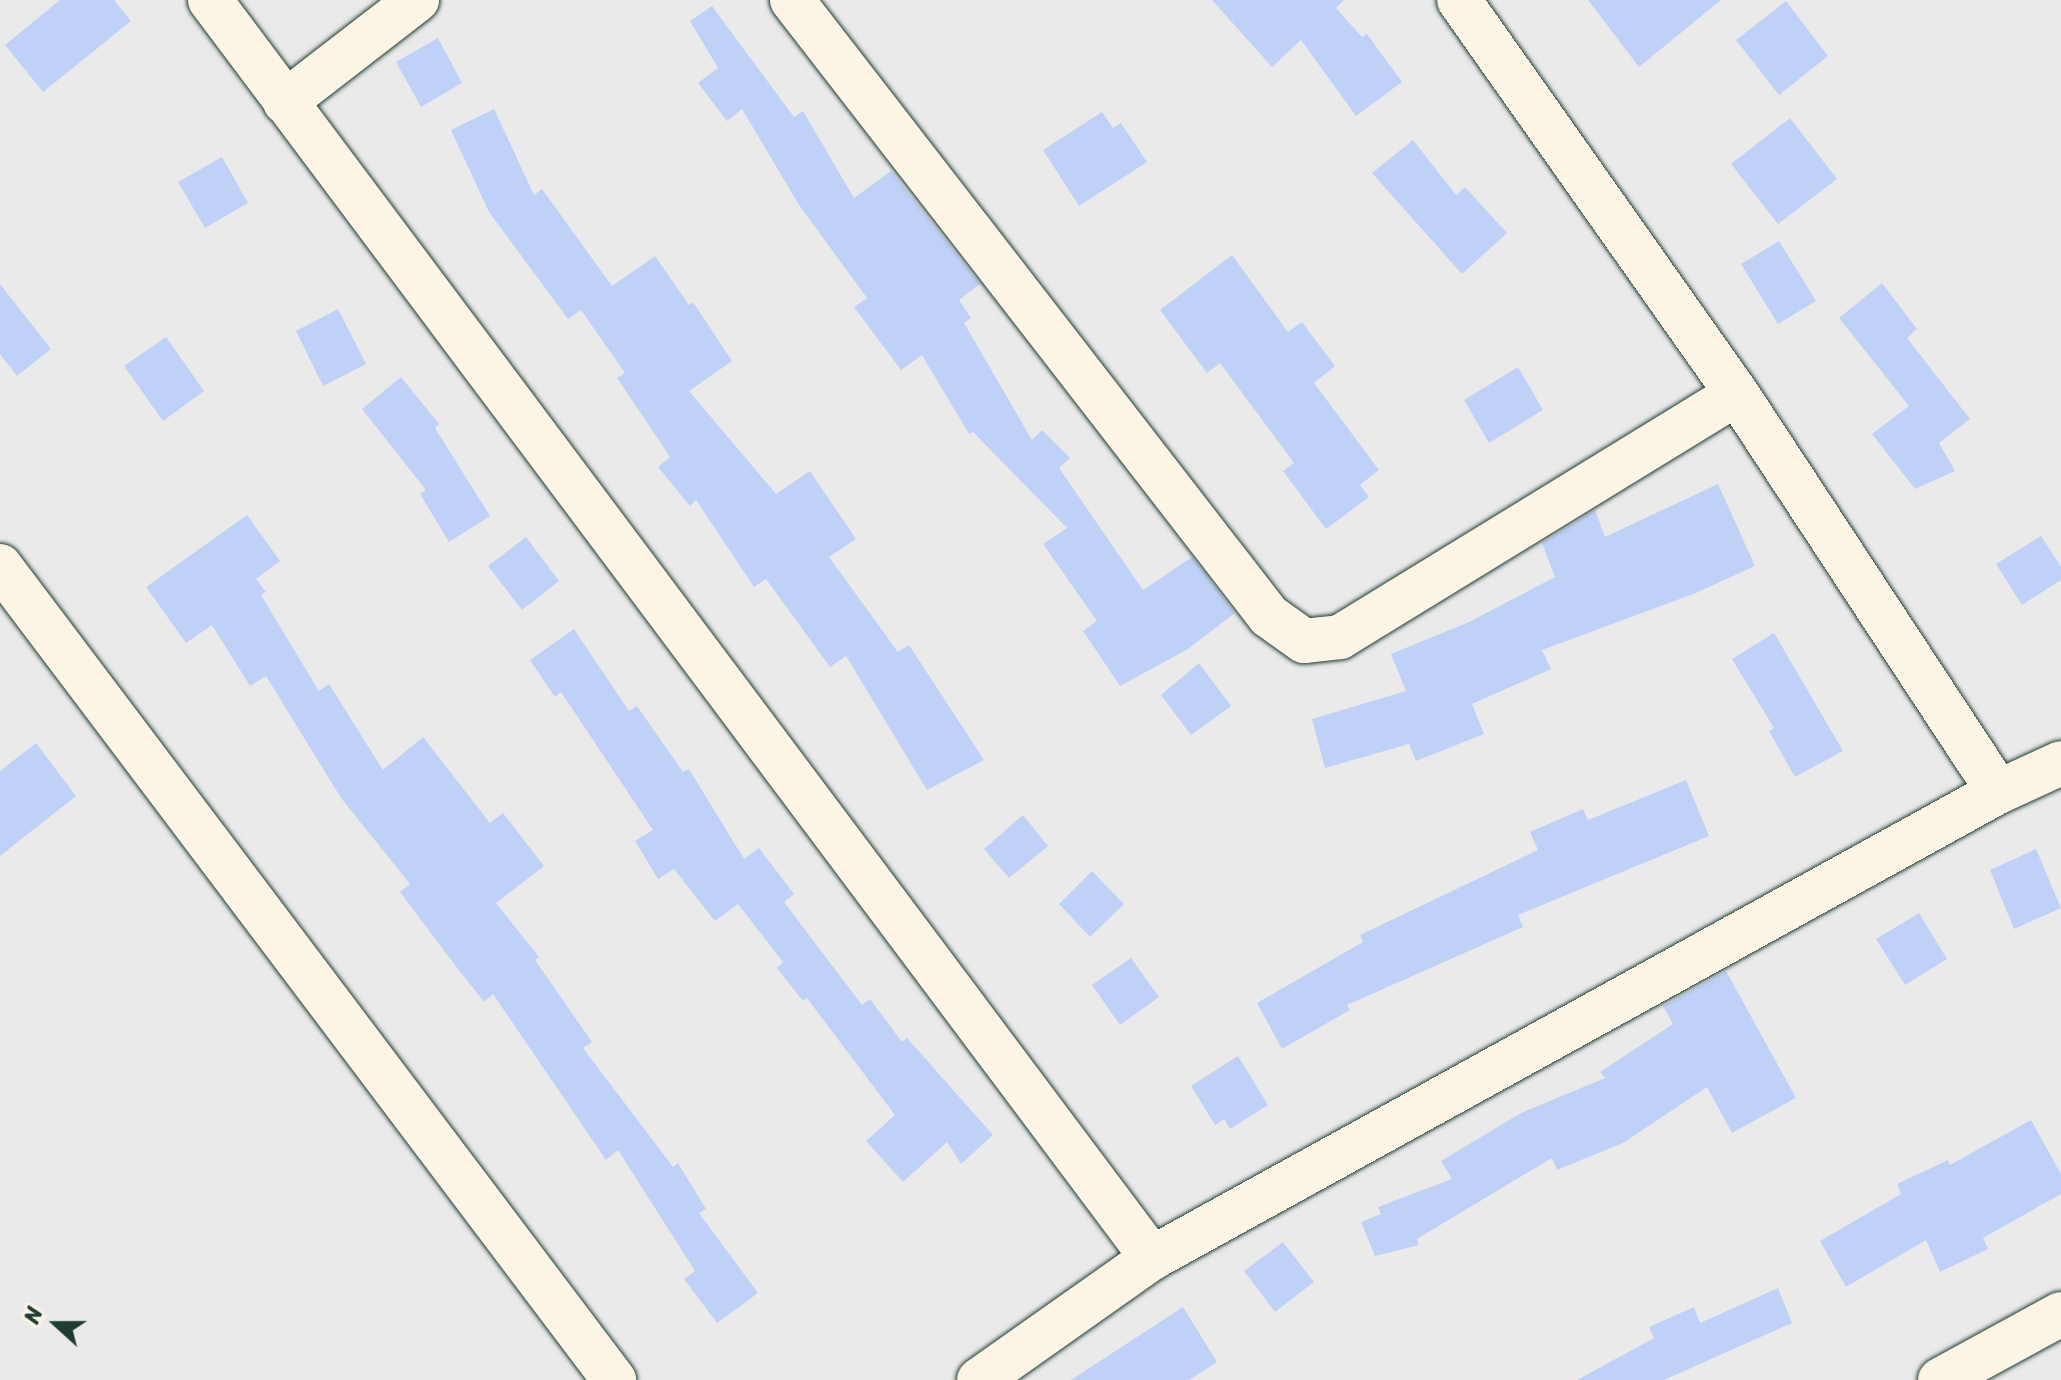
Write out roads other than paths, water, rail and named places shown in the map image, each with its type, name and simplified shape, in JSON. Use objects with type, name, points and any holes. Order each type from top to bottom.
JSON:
[{"type":"street","points":[[210,0],[1152,1258]]},
{"type":"street","points":[[285,102],[417,0]]},
{"type":"street","points":[[792,0],[1269,616],[1304,641],[1340,637],[1737,394]]},
{"type":"street","points":[[1459,0],[1737,394],[1998,792]]},
{"type":"street","points":[[0,566],[614,1380]]},
{"type":"street","points":[[979,1380],[1152,1258],[1998,792],[2061,763]]},
{"type":"street","points":[[1940,1380],[2061,1314]]}]
